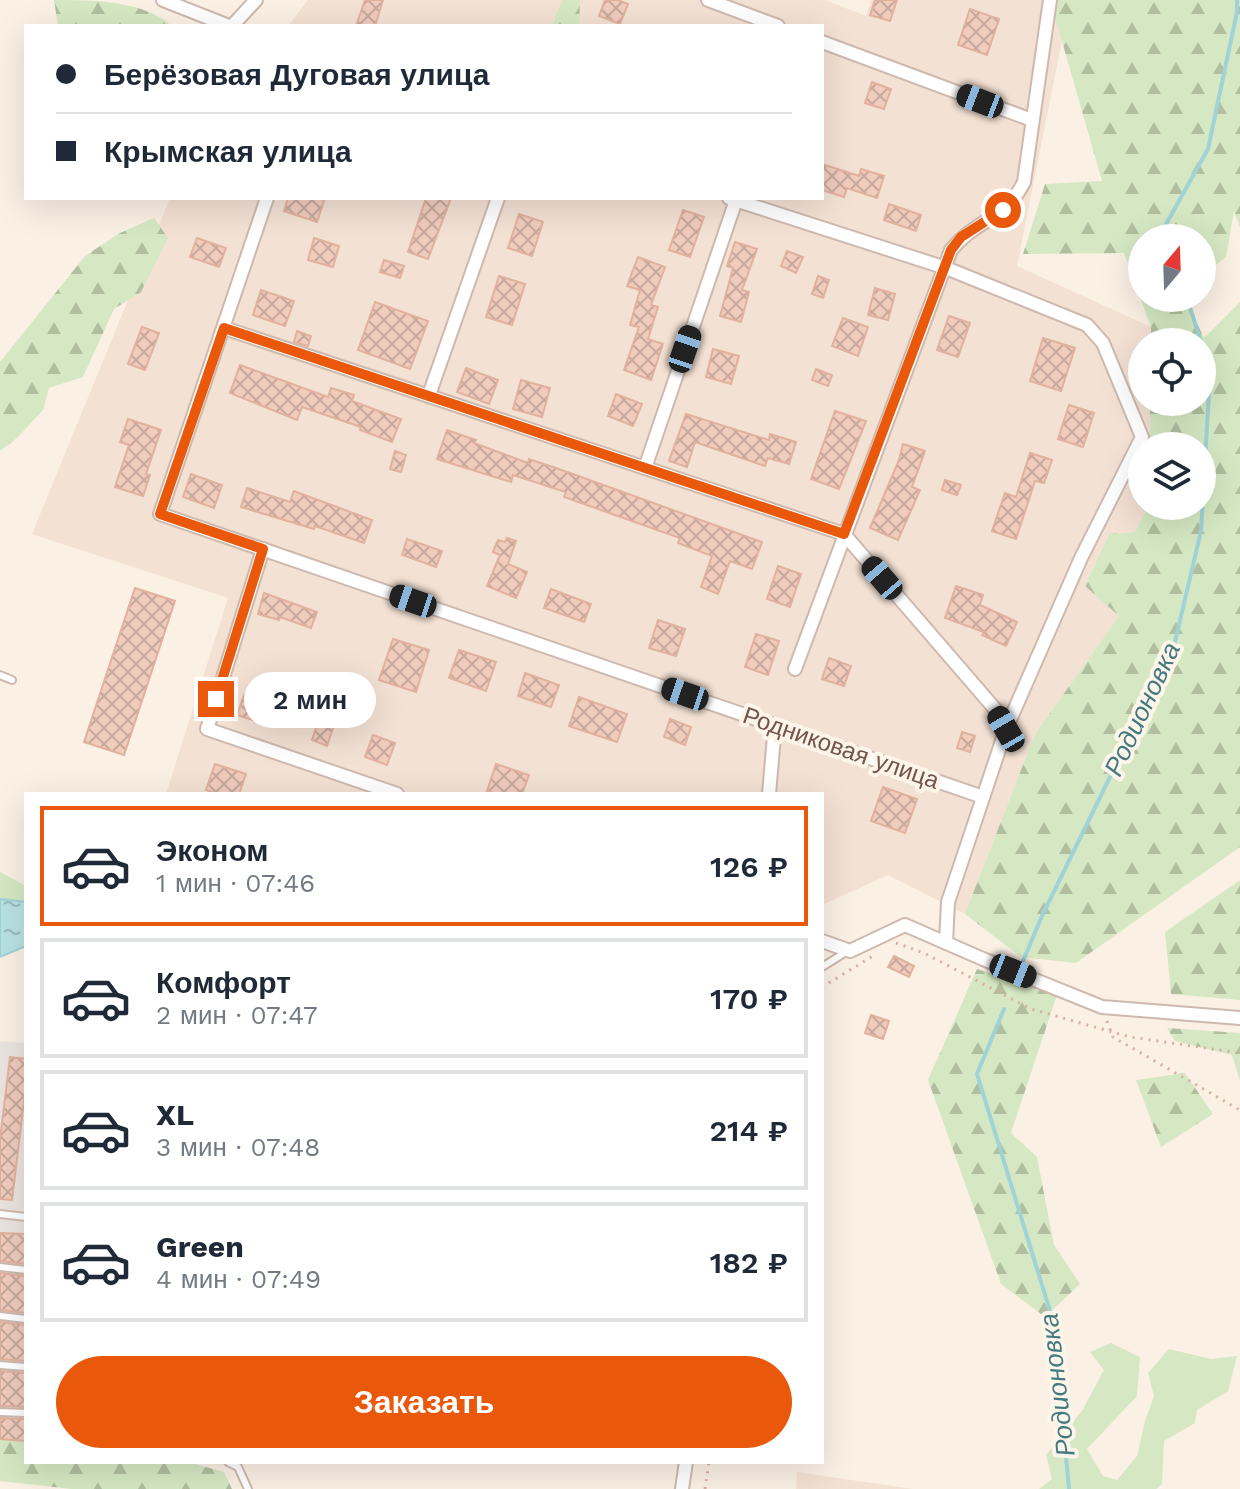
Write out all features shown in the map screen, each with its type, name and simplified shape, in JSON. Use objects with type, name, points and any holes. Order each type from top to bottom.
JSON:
[{"type":"street","points":[[163,0],[225,24]]},
{"type":"street","points":[[232,24],[256,0]]},
{"type":"street","points":[[708,0],[773,24]]},
{"type":"street","points":[[795,669],[951,250],[961,237],[1015,199],[1024,182],[1050,0]]},
{"type":"street","points":[[824,43],[1032,120]]},
{"type":"street","points":[[266,200],[224,328],[844,534],[995,709],[1006,729]]},
{"type":"street","points":[[429,395],[497,200]]},
{"type":"street","points":[[645,468],[733,200]]},
{"type":"street","points":[[736,200],[946,268],[1087,325],[1103,343],[1142,437],[1081,558],[1006,729],[948,902],[946,943]]},
{"type":"street","name":"Родниковая улица","points":[[224,328],[160,514],[983,797]]},
{"type":"street","points":[[263,549],[207,729],[391,792]]},
{"type":"street","points":[[769,792],[775,725]]},
{"type":"street","points":[[824,942],[850,951],[905,925],[1102,1007],[1240,1018]]},
{"type":"street","points":[[682,1489],[686,1464]]},
{"type":"lane","points":[[0,675],[12,680]]},
{"type":"lane","points":[[824,966],[850,951]]},
{"type":"lane","points":[[0,1214],[24,1217]]},
{"type":"lane","points":[[0,1267],[24,1270]]},
{"type":"lane","points":[[0,1316],[24,1319]]},
{"type":"lane","points":[[0,1365],[24,1367]]},
{"type":"lane","points":[[0,1412],[24,1413]]},
{"type":"lane","points":[[232,1464],[238,1467],[248,1489]]},
{"type":"path","points":[[895,943],[924,953],[1031,1009],[1130,1037],[1240,1053]]},
{"type":"path","points":[[824,986],[883,950]]},
{"type":"path","points":[[1102,1007],[1113,1037],[1240,1110]]},
{"type":"path","points":[[705,1489],[709,1464]]},
{"type":"shaded area","points":[[308,0],[825,0],[866,16],[871,0],[1070,0],[1017,266],[1151,327],[1128,328],[1128,416],[1150,416],[1150,432],[1128,432],[1128,520],[1142,520],[1135,532],[1109,534],[1085,586],[1119,616],[1035,734],[965,914],[888,875],[824,904],[824,792],[167,792],[228,598],[32,534],[169,200],[824,200],[824,24],[290,24]]},
{"type":"shaded area","points":[[0,1041],[24,1043],[24,1441],[0,1439]]},
{"type":"shaded area","points":[[797,1472],[913,1489],[796,1489]]},
{"type":"green space","points":[[54,0],[100,1],[132,6],[169,24],[58,24]]},
{"type":"green space","points":[[562,0],[580,0],[579,24],[553,24]]},
{"type":"green space","points":[[1055,0],[1240,0],[1240,227],[1234,212],[1226,257],[1216,265],[1216,224],[1128,224],[1128,264],[1124,253],[1023,254],[1045,184],[1102,181],[1053,10]]},
{"type":"green space","points":[[154,218],[168,238],[141,292],[114,309],[83,377],[49,388],[43,410],[0,451],[0,362],[85,256],[120,233]]},
{"type":"green space","points":[[1240,302],[1240,847],[1076,963],[1021,957],[965,914],[1035,734],[1119,616],[1085,586],[1109,534],[1135,532],[1141,520],[1216,520],[1216,432],[1150,432],[1150,416],[1216,416],[1214,328]]},
{"type":"green space","points":[[1146,312],[1192,312],[1199,328],[1151,328]]},
{"type":"green space","points":[[0,872],[24,885],[24,902],[0,899]]},
{"type":"green space","points":[[1240,880],[1240,1000],[1171,994],[1165,932]]},
{"type":"green space","points":[[977,969],[1057,995],[1011,1133],[1037,1157],[1054,1245],[1080,1284],[1045,1317],[1001,1284],[928,1080]]},
{"type":"green space","points":[[1167,1028],[1240,1033],[1240,1081],[1232,1055],[1175,1041]]},
{"type":"green space","points":[[1185,1073],[1213,1114],[1161,1147],[1136,1080]]},
{"type":"green space","points":[[1111,1343],[1140,1357],[1137,1396],[1087,1449],[1103,1476],[1117,1480],[1137,1456],[1154,1396],[1148,1373],[1169,1349],[1211,1359],[1237,1356],[1228,1391],[1197,1410],[1195,1423],[1164,1441],[1162,1484],[1156,1489],[1039,1489],[1052,1479],[1046,1455],[1082,1411],[1104,1370],[1090,1352]]},
{"type":"green space","points":[[0,1439],[24,1441],[24,1464],[195,1464],[224,1472],[232,1489],[72,1489],[0,1481]]},
{"type":"water","points":[[0,899],[24,902],[24,947],[0,957]]},
{"type":"building","points":[[365,0],[383,0],[376,24],[357,24]]},
{"type":"building","points":[[605,0],[628,4],[620,24],[599,16]]},
{"type":"building","points":[[875,0],[897,0],[890,21],[870,15]]},
{"type":"building","points":[[970,9],[999,19],[987,55],[958,45]]},
{"type":"building","points":[[872,82],[891,89],[884,109],[865,103]]},
{"type":"building","points":[[824,165],[859,176],[861,169],[884,176],[877,198],[847,188],[844,197],[824,191]]},
{"type":"building","points":[[287,200],[324,200],[317,222],[284,211]]},
{"type":"building","points":[[425,200],[450,200],[428,259],[408,252]]},
{"type":"building","points":[[889,204],[921,215],[916,231],[884,220]]},
{"type":"building","points":[[683,210],[704,217],[690,257],[669,250]]},
{"type":"building","points":[[519,214],[543,222],[532,256],[508,248]]},
{"type":"building","points":[[197,238],[226,248],[219,267],[190,257]]},
{"type":"building","points":[[314,238],[339,246],[333,267],[308,260]]},
{"type":"building","points":[[735,242],[757,249],[742,290],[749,292],[741,322],[720,316],[733,268],[727,266]]},
{"type":"building","points":[[787,251],[803,257],[796,273],[781,266]]},
{"type":"building","points":[[638,257],[665,267],[651,305],[658,307],[648,339],[663,344],[651,380],[624,370],[639,327],[630,325],[640,290],[627,286]]},
{"type":"building","points":[[384,260],[404,266],[400,278],[380,272]]},
{"type":"building","points":[[499,276],[525,284],[512,325],[486,317]]},
{"type":"building","points":[[818,276],[829,280],[823,298],[812,294]]},
{"type":"building","points":[[875,288],[895,294],[888,320],[868,315]]},
{"type":"building","points":[[261,290],[294,301],[285,326],[253,315]]},
{"type":"building","points":[[375,302],[428,321],[410,369],[358,350]]},
{"type":"building","points":[[949,316],[970,323],[958,357],[937,350]]},
{"type":"building","points":[[843,318],[868,327],[858,356],[832,346]]},
{"type":"building","points":[[142,327],[159,333],[145,370],[128,364]]},
{"type":"building","points":[[297,331],[311,336],[308,346],[294,342]]},
{"type":"building","points":[[1043,338],[1075,348],[1061,391],[1030,381]]},
{"type":"building","points":[[713,349],[739,356],[731,384],[706,377]]},
{"type":"building","points":[[240,365],[328,397],[331,388],[354,395],[352,401],[401,419],[392,442],[360,430],[361,427],[302,407],[297,420],[230,393]]},
{"type":"building","points":[[466,368],[498,380],[489,404],[457,392]]},
{"type":"building","points":[[816,369],[832,375],[828,386],[812,380]]},
{"type":"building","points":[[521,380],[550,388],[542,417],[513,409]]},
{"type":"building","points":[[616,394],[642,404],[633,426],[608,416]]},
{"type":"building","points":[[1069,405],[1094,413],[1083,447],[1058,439]]},
{"type":"building","points":[[835,411],[866,421],[839,489],[811,479]]},
{"type":"building","points":[[686,414],[769,440],[770,434],[796,442],[789,464],[768,458],[765,466],[695,442],[687,467],[669,461]]},
{"type":"building","points":[[128,419],[161,430],[146,474],[150,475],[143,496],[115,487],[129,445],[120,442]]},
{"type":"building","points":[[447,430],[528,463],[529,459],[556,468],[762,542],[752,569],[730,561],[718,594],[701,587],[712,556],[678,543],[680,538],[564,497],[566,492],[513,475],[511,482],[437,459]]},
{"type":"building","points":[[903,444],[925,451],[912,487],[920,490],[898,540],[870,528]]},
{"type":"building","points":[[395,451],[406,455],[401,472],[390,469]]},
{"type":"building","points":[[1030,453],[1052,460],[1044,483],[1035,481],[1016,539],[992,531],[1005,493],[1016,497]]},
{"type":"building","points":[[191,474],[222,485],[214,508],[183,497]]},
{"type":"building","points":[[945,480],[961,485],[957,495],[942,490]]},
{"type":"building","points":[[247,488],[290,502],[294,491],[372,520],[364,543],[315,526],[314,529],[241,507]]},
{"type":"building","points":[[507,538],[516,541],[508,564],[527,572],[516,598],[487,586],[500,555],[493,552],[498,540],[505,542]]},
{"type":"building","points":[[407,539],[442,551],[436,567],[402,555]]},
{"type":"building","points":[[778,566],[801,574],[790,607],[767,599]]},
{"type":"building","points":[[956,586],[983,595],[980,605],[1017,622],[1006,646],[982,635],[984,632],[945,618]]},
{"type":"building","points":[[135,588],[175,601],[124,755],[84,742]]},
{"type":"building","points":[[551,589],[591,604],[584,622],[544,608]]},
{"type":"building","points":[[264,593],[317,612],[311,628],[280,617],[279,620],[258,614]]},
{"type":"building","points":[[658,620],[685,629],[676,656],[649,648]]},
{"type":"building","points":[[756,634],[779,641],[768,675],[745,667]]},
{"type":"building","points":[[393,639],[429,650],[416,692],[379,680]]},
{"type":"building","points":[[459,650],[496,662],[486,691],[449,678]]},
{"type":"building","points":[[829,658],[851,666],[844,686],[822,679]]},
{"type":"building","points":[[525,673],[559,685],[551,707],[518,696]]},
{"type":"building","points":[[244,695],[278,707],[272,726],[237,715]]},
{"type":"building","points":[[579,697],[627,714],[617,742],[569,726]]},
{"type":"building","points":[[320,716],[335,722],[327,746],[312,740]]},
{"type":"building","points":[[670,719],[691,727],[685,745],[664,737]]},
{"type":"building","points":[[962,732],[975,736],[970,752],[957,748]]},
{"type":"building","points":[[373,735],[395,743],[387,765],[365,757]]},
{"type":"building","points":[[215,764],[246,774],[240,792],[206,790]]},
{"type":"building","points":[[496,764],[529,775],[523,792],[487,791]]},
{"type":"building","points":[[883,787],[917,799],[905,833],[871,821]]},
{"type":"building","points":[[894,956],[914,966],[909,977],[888,967]]},
{"type":"building","points":[[871,1015],[889,1021],[883,1039],[865,1033]]},
{"type":"building","points":[[10,1057],[24,1059],[24,1101],[12,1200],[0,1199],[0,1139]]},
{"type":"building","points":[[0,1233],[24,1234],[24,1264],[0,1261]]},
{"type":"building","points":[[0,1273],[24,1276],[24,1313],[0,1310]]},
{"type":"building","points":[[0,1322],[24,1325],[24,1361],[0,1359]]},
{"type":"building","points":[[0,1371],[24,1373],[24,1407],[0,1406]]},
{"type":"building","points":[[0,1418],[24,1419],[24,1441],[0,1439]]},
{"type":"waterway","name":"Родионовка","points":[[1166,224],[1208,149],[1237,0]]},
{"type":"waterway","name":"Родионовка","points":[[1191,312],[1197,328]]},
{"type":"waterway","name":"Родионовка","points":[[1023,961],[1174,646],[1201,531],[1208,416]]},
{"type":"waterway","name":"Родионовка","points":[[1004,1009],[977,1074],[1054,1324],[1069,1489]]},
{"type":"route","points":[[216,699],[263,549],[160,514],[224,328],[844,534],[951,250],[961,237],[1003,210]]}]
